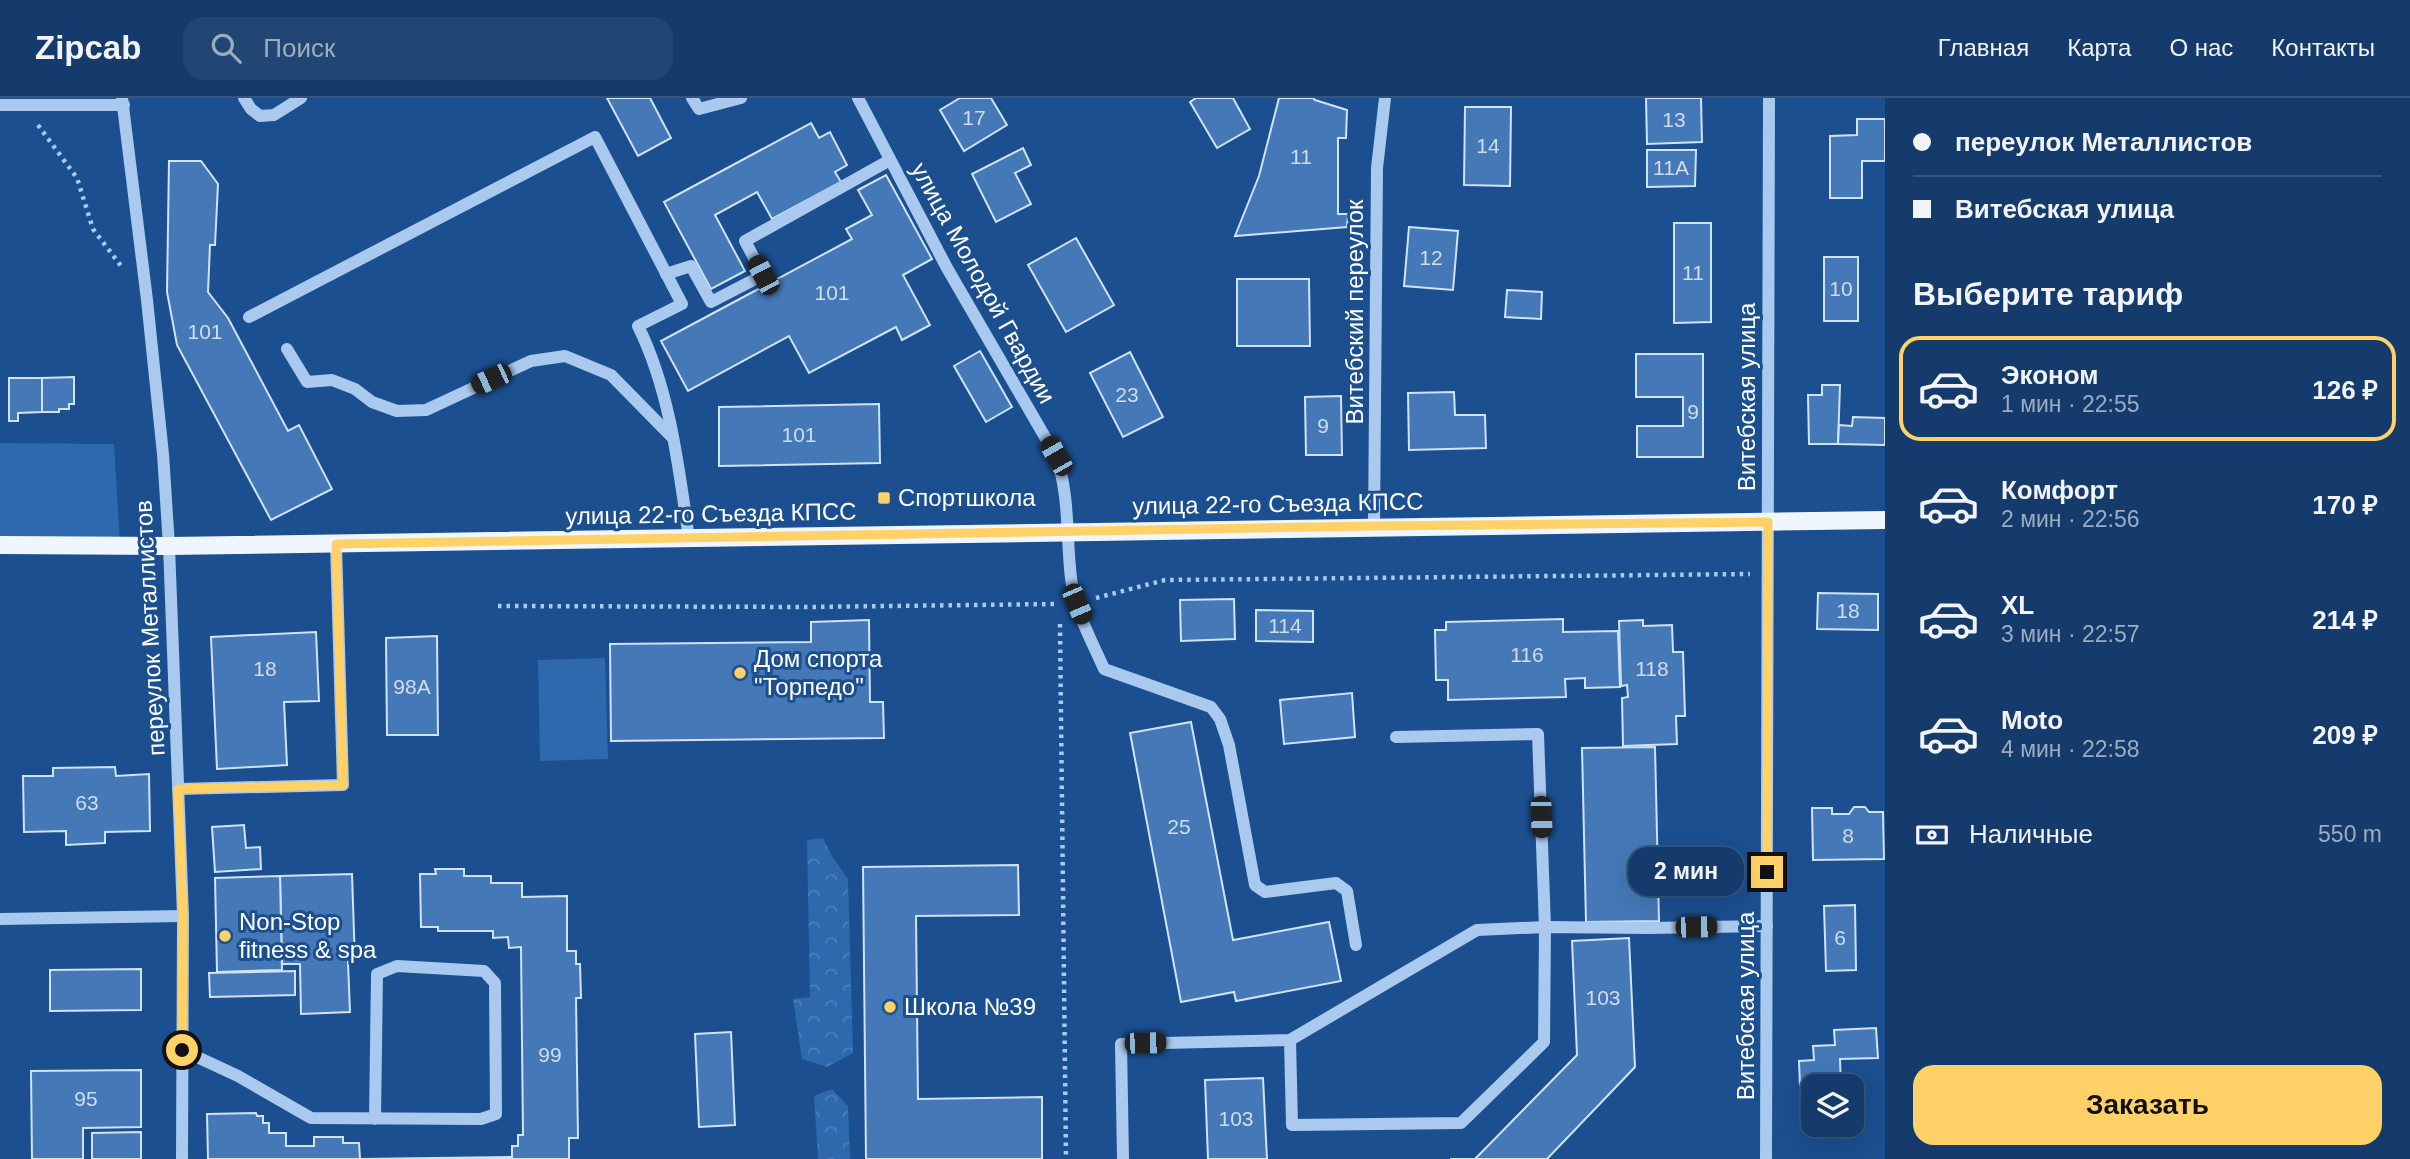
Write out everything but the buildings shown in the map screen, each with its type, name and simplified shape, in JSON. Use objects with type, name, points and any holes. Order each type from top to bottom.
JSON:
[{"type":"main road","name":"улица 22-го Съезда КПСС","points":[[0,545],[336,544],[1885,520]]},
{"type":"street","points":[[244,98],[260,116],[274,115],[302,98]]},
{"type":"street","points":[[692,98],[699,109],[741,98]]},
{"type":"street","name":"улица Молодой Гвардии","points":[[858,98],[947,268],[1056,456],[1063,477],[1071,580],[1077,604],[1104,670],[1210,707],[1220,719],[1228,745],[1255,884],[1265,892],[1336,883],[1348,891],[1356,945]]},
{"type":"street","name":"Витебский переулок","points":[[1374,526],[1377,168],[1385,98]]},
{"type":"street","name":"Витебская улица","points":[[1766,1159],[1769,98]]},
{"type":"street","points":[[0,105],[123,101]]},
{"type":"street","name":"переулок Металлистов","points":[[123,101],[163,454],[169,546],[183,916],[182,1159]]},
{"type":"street","points":[[249,317],[595,137],[682,304],[638,326],[648,346],[664,394],[689,538]]},
{"type":"street","points":[[666,274],[691,266],[711,302],[763,275],[745,241],[890,160]]},
{"type":"street","points":[[287,349],[307,382],[332,380],[355,389],[372,402],[397,411],[426,410],[531,361],[565,356],[611,375],[672,437]]},
{"type":"street","points":[[178,789],[343,785],[336,544]]},
{"type":"street","points":[[1290,1040],[1292,1125],[1461,1123],[1544,1042],[1545,927],[1538,734],[1396,737]]},
{"type":"street","points":[[0,919],[183,916]]},
{"type":"street","points":[[1123,1159],[1121,1044],[1290,1040],[1477,930],[1767,926]]},
{"type":"street","points":[[182,1050],[238,1076],[311,1118],[374,1119],[481,1119],[496,1114],[495,983],[484,971],[397,966],[377,974],[374,1119]]},
{"type":"path","points":[[31,115],[77,178],[93,229],[147,300]]},
{"type":"path","points":[[498,606],[819,607],[1077,604],[1165,580],[1768,574]]},
{"type":"path","points":[[1060,604],[1066,1159]]},
{"type":"green space","points":[[0,443],[114,444],[120,546],[0,544]]},
{"type":"green space","points":[[605,658],[608,759],[540,761],[538,660]]},
{"type":"green space","points":[[823,838],[848,879],[853,1053],[827,1067],[802,1059],[793,999],[810,997],[807,840]]},
{"type":"green space","points":[[832,1089],[848,1106],[850,1159],[818,1159],[814,1096]]},
{"type":"place","name":"Спортшкола","points":[[884,498]]},
{"type":"place","name":"Дом спорта \"Торпедо\"","points":[[740,673]]},
{"type":"place","name":"Non-Stop fitness & spa","points":[[225,936]]},
{"type":"place","name":"Школа №39","points":[[890,1007]]},
{"type":"route","points":[[182,1050],[183,916],[178,789],[343,785],[336,544],[1768,522],[1767,872]]}]
